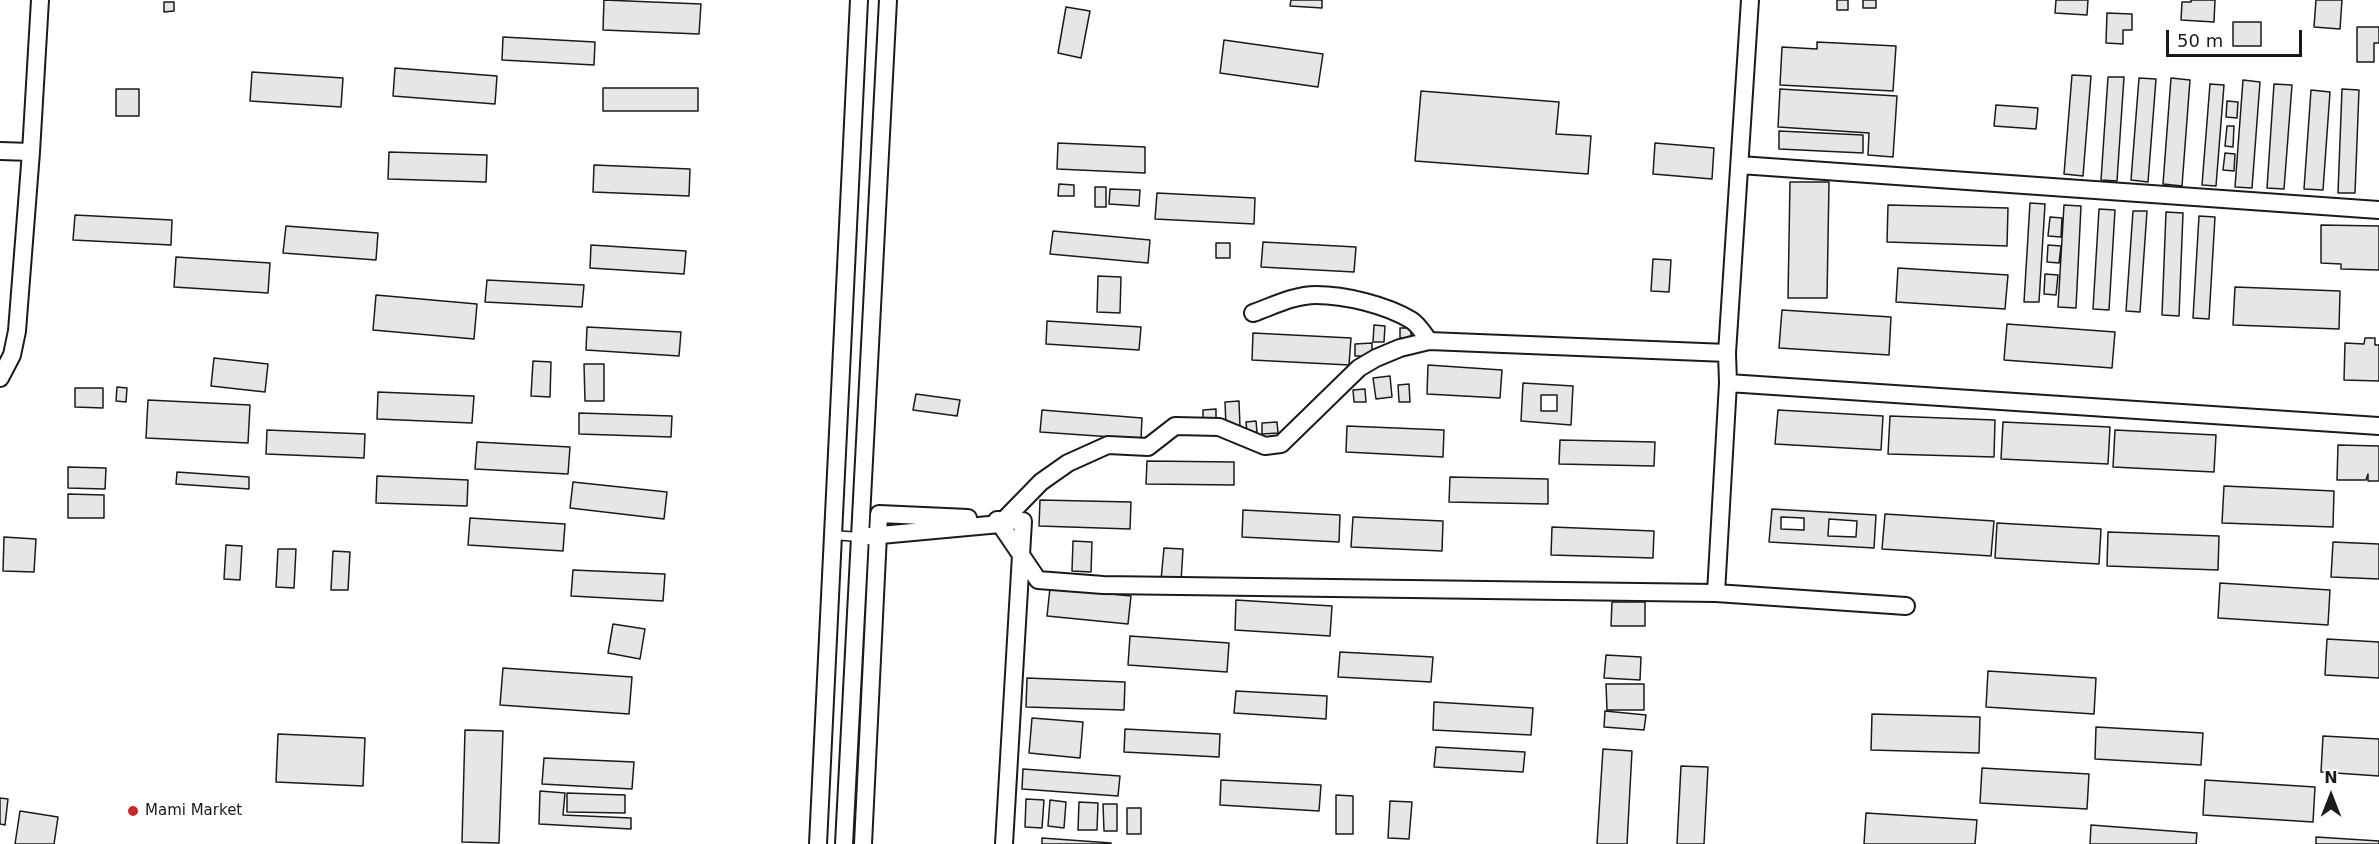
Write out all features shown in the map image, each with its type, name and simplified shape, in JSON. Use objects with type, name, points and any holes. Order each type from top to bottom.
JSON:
[{"type":"street","points":[[0,378],[12,355],[16,331],[31,152],[40,0]]},
{"type":"street","points":[[819,844],[859,0]]},
{"type":"street","points":[[844,844],[888,0]]},
{"type":"street","points":[[1716,593],[1728,383],[1727,353],[1750,0]]},
{"type":"street","points":[[0,151],[31,152]]},
{"type":"street","points":[[1740,165],[2379,210]]},
{"type":"street","points":[[1253,313],[1294,298],[1316,295],[1340,298],[1376,304],[1413,321],[1429,341]]},
{"type":"street","points":[[859,537],[1000,524],[1041,482],[1068,463],[1108,445],[1148,447],[1175,426],[1219,428],[1265,446],[1281,444],[1359,368],[1384,354],[1429,341],[1727,353]]},
{"type":"street","points":[[1728,383],[2379,426]]},
{"type":"street","points":[[863,844],[879,514],[1023,521],[1004,844]]},
{"type":"street","points":[[1000,524],[1038,580],[1103,585],[1716,593],[1906,606]]},
{"type":"lane","points":[[833,535],[859,537]]},
{"type":"building","points":[[604,0],[701,4],[699,34],[603,30]]},
{"type":"building","points":[[1291,0],[1322,0],[1322,8],[1290,6]]},
{"type":"building","points":[[1837,0],[1848,0],[1848,10],[1837,10]]},
{"type":"building","points":[[1863,0],[1876,0],[1876,8],[1863,8]]},
{"type":"building","points":[[2056,0],[2088,0],[2087,15],[2055,13]]},
{"type":"building","points":[[2191,0],[2215,0],[2214,22],[2181,20],[2182,2],[2191,2]]},
{"type":"building","points":[[2316,0],[2342,0],[2340,29],[2314,27]]},
{"type":"building","points":[[164,2],[174,2],[174,11],[164,12]]},
{"type":"building","points":[[1066,7],[1090,11],[1081,58],[1058,53]]},
{"type":"building","points":[[2107,13],[2132,14],[2132,30],[2123,30],[2123,44],[2106,43]]},
{"type":"building","points":[[2233,22],[2261,22],[2261,46],[2233,46]]},
{"type":"building","points":[[2357,27],[2379,27],[2379,43],[2374,43],[2374,62],[2357,62]]},
{"type":"building","points":[[503,37],[595,42],[594,65],[502,60]]},
{"type":"building","points":[[1224,40],[1323,54],[1318,87],[1220,73]]},
{"type":"building","points":[[1817,42],[1896,46],[1893,91],[1780,85],[1782,47],[1817,49]]},
{"type":"building","points":[[395,68],[497,76],[495,104],[393,96]]},
{"type":"building","points":[[252,72],[343,78],[341,107],[250,101]]},
{"type":"building","points":[[2072,75],[2091,76],[2083,176],[2064,174]]},
{"type":"building","points":[[2108,77],[2124,77],[2117,181],[2101,180]]},
{"type":"building","points":[[2139,78],[2156,79],[2148,182],[2131,180]]},
{"type":"building","points":[[2171,78],[2190,80],[2182,186],[2163,184]]},
{"type":"building","points":[[2243,80],[2260,82],[2252,188],[2235,187]]},
{"type":"building","points":[[2210,84],[2224,85],[2216,186],[2202,185]]},
{"type":"building","points":[[2274,84],[2292,85],[2284,189],[2267,188]]},
{"type":"building","points":[[603,88],[698,88],[698,111],[603,111]]},
{"type":"building","points":[[116,89],[139,89],[139,116],[116,116]]},
{"type":"building","points":[[1780,89],[1897,96],[1893,157],[1868,155],[1869,133],[1778,127]]},
{"type":"building","points":[[2342,89],[2359,90],[2355,193],[2338,193]]},
{"type":"building","points":[[2311,90],[2330,92],[2323,190],[2304,189]]},
{"type":"building","points":[[1421,91],[1559,102],[1556,134],[1591,136],[1588,174],[1415,161]]},
{"type":"building","points":[[2227,101],[2238,102],[2237,118],[2226,117]]},
{"type":"building","points":[[1996,105],[2038,108],[2036,129],[1994,126]]},
{"type":"building","points":[[2227,126],[2234,126],[2233,147],[2225,146]]},
{"type":"building","points":[[1779,131],[1863,135],[1863,153],[1779,149]]},
{"type":"building","points":[[1058,143],[1145,147],[1145,173],[1057,169]]},
{"type":"building","points":[[1655,143],[1714,148],[1712,179],[1653,174]]},
{"type":"building","points":[[389,152],[487,155],[486,182],[388,179]]},
{"type":"building","points":[[2225,153],[2235,154],[2234,171],[2223,170]]},
{"type":"building","points":[[594,165],[690,169],[689,196],[593,192]]},
{"type":"building","points":[[1790,182],[1829,182],[1827,298],[1788,298]]},
{"type":"building","points":[[1059,184],[1074,185],[1074,196],[1058,196]]},
{"type":"building","points":[[1095,187],[1106,187],[1106,207],[1095,207]]},
{"type":"building","points":[[1110,189],[1140,190],[1139,206],[1109,204]]},
{"type":"building","points":[[1157,193],[1255,198],[1254,224],[1155,219]]},
{"type":"building","points":[[2030,203],[2045,204],[2039,302],[2024,302]]},
{"type":"building","points":[[1888,205],[2008,208],[2007,246],[1887,242]]},
{"type":"building","points":[[2064,205],[2081,206],[2076,308],[2058,307]]},
{"type":"building","points":[[2099,209],[2115,210],[2109,310],[2093,309]]},
{"type":"building","points":[[2133,211],[2147,211],[2140,312],[2126,311]]},
{"type":"building","points":[[2166,212],[2183,213],[2179,316],[2162,315]]},
{"type":"building","points":[[75,215],[172,220],[171,245],[73,240]]},
{"type":"building","points":[[2199,216],[2215,217],[2209,319],[2193,318]]},
{"type":"building","points":[[2050,217],[2062,218],[2061,237],[2048,236]]},
{"type":"building","points":[[2321,225],[2379,226],[2379,270],[2341,269],[2341,264],[2321,263]]},
{"type":"building","points":[[286,226],[378,233],[376,260],[283,253]]},
{"type":"building","points":[[1053,231],[1150,240],[1148,263],[1050,254]]},
{"type":"building","points":[[1263,242],[1356,247],[1354,272],[1261,267]]},
{"type":"building","points":[[1216,243],[1230,243],[1230,258],[1216,258]]},
{"type":"building","points":[[591,245],[686,251],[684,274],[590,268]]},
{"type":"building","points":[[2048,245],[2061,246],[2059,263],[2047,262]]},
{"type":"building","points":[[176,257],[270,263],[268,293],[174,287]]},
{"type":"building","points":[[1653,259],[1671,260],[1669,292],[1651,291]]},
{"type":"building","points":[[1898,268],[2008,275],[2005,309],[1896,302]]},
{"type":"building","points":[[2045,274],[2058,275],[2056,295],[2044,294]]},
{"type":"building","points":[[1098,276],[1121,277],[1120,313],[1097,312]]},
{"type":"building","points":[[487,280],[584,285],[582,307],[485,302]]},
{"type":"building","points":[[2235,287],[2340,291],[2339,329],[2233,325]]},
{"type":"building","points":[[376,295],[477,304],[474,339],[373,330]]},
{"type":"building","points":[[1782,310],[1891,317],[1889,355],[1779,348]]},
{"type":"building","points":[[1047,321],[1141,327],[1139,350],[1046,344]]},
{"type":"building","points":[[2007,324],[2115,332],[2112,368],[2004,360]]},
{"type":"building","points":[[1374,325],[1385,326],[1384,342],[1373,342]]},
{"type":"building","points":[[587,327],[681,332],[679,356],[586,350]]},
{"type":"building","points":[[1400,328],[1411,328],[1411,338],[1400,338]]},
{"type":"building","points":[[1253,333],[1351,338],[1349,365],[1252,360]]},
{"type":"building","points":[[2365,338],[2375,338],[2375,345],[2379,345],[2379,381],[2344,380],[2345,343],[2364,344]]},
{"type":"building","points":[[1372,343],[1372,356],[1355,356],[1355,344]]},
{"type":"building","points":[[214,358],[268,364],[265,392],[211,386]]},
{"type":"building","points":[[533,361],[551,362],[550,397],[531,396]]},
{"type":"building","points":[[584,364],[604,364],[604,401],[585,401]]},
{"type":"building","points":[[1428,365],[1502,370],[1500,398],[1427,394]]},
{"type":"building","points":[[1390,376],[1392,397],[1376,399],[1373,378]]},
{"type":"building","points":[[1523,383],[1573,386],[1571,425],[1521,421]],"holes":[[[1541,395],[1557,395],[1557,411],[1541,411]]]},
{"type":"building","points":[[1409,384],[1410,402],[1399,402],[1398,385]]},
{"type":"building","points":[[117,387],[127,388],[126,402],[116,401]]},
{"type":"building","points":[[75,388],[103,388],[103,408],[75,407]]},
{"type":"building","points":[[1365,389],[1366,402],[1354,402],[1353,390]]},
{"type":"building","points":[[378,392],[474,396],[472,423],[377,419]]},
{"type":"building","points":[[916,394],[960,400],[957,416],[913,410]]},
{"type":"building","points":[[148,400],[250,405],[248,443],[146,438]]},
{"type":"building","points":[[1239,401],[1240,427],[1226,427],[1225,402]]},
{"type":"building","points":[[1216,409],[1216,419],[1203,420],[1203,410]]},
{"type":"building","points":[[1042,410],[1142,418],[1141,439],[1040,432]]},
{"type":"building","points":[[1778,410],[1883,416],[1881,450],[1775,444]]},
{"type":"building","points":[[579,413],[672,416],[671,437],[579,434]]},
{"type":"building","points":[[1890,416],[1995,420],[1994,457],[1888,454]]},
{"type":"building","points":[[1256,421],[1257,432],[1247,433],[1246,422]]},
{"type":"building","points":[[1277,422],[1278,433],[1262,434],[1262,423]]},
{"type":"building","points":[[2003,422],[2110,427],[2108,464],[2001,459]]},
{"type":"building","points":[[1347,426],[1444,430],[1443,457],[1346,452]]},
{"type":"building","points":[[267,430],[365,434],[364,458],[266,454]]},
{"type":"building","points":[[2115,430],[2216,435],[2214,472],[2113,467]]},
{"type":"building","points":[[1560,440],[1655,442],[1654,466],[1559,464]]},
{"type":"building","points":[[477,442],[570,447],[568,474],[475,469]]},
{"type":"building","points":[[2338,445],[2379,446],[2379,481],[2368,481],[2368,474],[2366,480],[2337,480]]},
{"type":"building","points":[[1147,461],[1234,462],[1234,485],[1146,484]]},
{"type":"building","points":[[68,467],[106,468],[105,489],[68,488]]},
{"type":"building","points":[[177,472],[249,477],[249,489],[176,484]]},
{"type":"building","points":[[377,476],[468,480],[467,506],[376,503]]},
{"type":"building","points":[[1450,477],[1548,479],[1548,504],[1449,502]]},
{"type":"building","points":[[573,482],[667,492],[664,519],[570,508]]},
{"type":"building","points":[[2224,486],[2334,491],[2333,527],[2222,523]]},
{"type":"building","points":[[68,494],[104,495],[104,518],[68,518]]},
{"type":"building","points":[[1040,500],[1131,502],[1130,529],[1039,526]]},
{"type":"building","points":[[1772,509],[1876,515],[1874,548],[1769,542]],"holes":[[[1781,517],[1804,518],[1804,530],[1781,529]],[[1829,519],[1857,521],[1856,537],[1828,536]]]},
{"type":"building","points":[[1243,510],[1340,515],[1339,542],[1242,537]]},
{"type":"building","points":[[1885,514],[1994,521],[1991,556],[1882,549]]},
{"type":"building","points":[[1353,517],[1443,521],[1442,551],[1351,547]]},
{"type":"building","points":[[470,518],[565,524],[563,551],[468,545]]},
{"type":"building","points":[[1997,523],[2101,529],[2099,564],[1995,558]]},
{"type":"building","points":[[1552,527],[1654,531],[1653,558],[1551,555]]},
{"type":"building","points":[[2108,532],[2219,536],[2218,570],[2107,566]]},
{"type":"building","points":[[4,537],[36,539],[34,572],[3,571]]},
{"type":"building","points":[[1073,541],[1092,542],[1091,572],[1072,571]]},
{"type":"building","points":[[2333,542],[2379,544],[2379,579],[2331,577]]},
{"type":"building","points":[[226,545],[242,546],[240,580],[224,579]]},
{"type":"building","points":[[1164,548],[1183,549],[1181,582],[1161,580]]},
{"type":"building","points":[[278,549],[296,549],[294,588],[276,587]]},
{"type":"building","points":[[333,551],[350,552],[348,590],[331,590]]},
{"type":"building","points":[[573,570],[665,574],[663,601],[571,596]]},
{"type":"building","points":[[2220,583],[2330,590],[2328,625],[2218,618]]},
{"type":"building","points":[[1050,588],[1131,596],[1128,624],[1047,616]]},
{"type":"building","points":[[1236,600],[1332,606],[1330,636],[1235,630]]},
{"type":"building","points":[[1612,602],[1645,602],[1645,626],[1611,626]]},
{"type":"building","points":[[613,624],[645,629],[640,659],[608,653]]},
{"type":"building","points":[[1130,636],[1229,643],[1227,672],[1128,665]]},
{"type":"building","points":[[2327,639],[2379,642],[2379,678],[2325,675]]},
{"type":"building","points":[[1340,652],[1433,657],[1431,682],[1338,677]]},
{"type":"building","points":[[1606,655],[1641,657],[1640,680],[1604,678]]},
{"type":"building","points":[[503,668],[632,677],[629,714],[500,705]]},
{"type":"building","points":[[1988,671],[2096,678],[2094,714],[1986,707]]},
{"type":"building","points":[[1027,678],[1125,682],[1124,710],[1026,707]]},
{"type":"building","points":[[1606,684],[1644,684],[1644,710],[1607,710]]},
{"type":"building","points":[[1236,691],[1327,696],[1326,719],[1234,713]]},
{"type":"building","points":[[1434,702],[1533,708],[1531,735],[1433,730]]},
{"type":"building","points":[[1605,711],[1646,715],[1644,730],[1604,727]]},
{"type":"building","points":[[1872,714],[1980,717],[1979,753],[1871,750]]},
{"type":"building","points":[[1032,718],[1083,722],[1080,758],[1029,753]]},
{"type":"building","points":[[2096,727],[2203,733],[2201,765],[2095,759]]},
{"type":"building","points":[[1125,729],[1220,734],[1219,757],[1124,752]]},
{"type":"building","points":[[465,730],[503,731],[499,843],[462,842]]},
{"type":"building","points":[[278,734],[365,738],[363,786],[276,782]]},
{"type":"building","points":[[2323,736],[2379,739],[2379,776],[2321,772]]},
{"type":"building","points":[[1436,747],[1525,752],[1523,772],[1434,767]]},
{"type":"building","points":[[1603,749],[1632,751],[1627,844],[1597,844]]},
{"type":"building","points":[[544,758],[634,762],[632,789],[542,784]]},
{"type":"building","points":[[1681,766],[1708,767],[1704,844],[1677,844]]},
{"type":"building","points":[[1982,768],[2089,774],[2087,809],[1980,803]]},
{"type":"building","points":[[1023,769],[1120,776],[1118,796],[1022,789]]},
{"type":"building","points":[[1221,780],[1321,785],[1319,811],[1220,805]]},
{"type":"building","points":[[2205,780],[2315,787],[2313,822],[2203,815]]},
{"type":"building","points":[[540,791],[565,793],[563,815],[631,818],[631,829],[539,824]]},
{"type":"building","points":[[567,793],[625,795],[625,813],[567,812]]},
{"type":"building","points":[[1336,795],[1353,796],[1353,834],[1336,834]]},
{"type":"building","points":[[0,798],[8,799],[5,825],[0,824]]},
{"type":"building","points":[[1026,799],[1044,800],[1042,828],[1025,827]]},
{"type":"building","points":[[1050,800],[1066,802],[1064,828],[1048,826]]},
{"type":"building","points":[[1390,801],[1412,802],[1409,839],[1388,838]]},
{"type":"building","points":[[1079,802],[1098,803],[1097,830],[1078,830]]},
{"type":"building","points":[[1103,804],[1117,804],[1117,831],[1104,831]]},
{"type":"building","points":[[1127,808],[1141,808],[1141,834],[1127,834]]},
{"type":"building","points":[[20,811],[58,817],[54,844],[15,844]]},
{"type":"building","points":[[1866,813],[1977,820],[1975,844],[1864,844]]},
{"type":"building","points":[[2091,825],[2197,833],[2196,844],[2090,844]]},
{"type":"building","points":[[2316,837],[2379,841],[2379,844],[2316,844]]},
{"type":"building","points":[[1042,838],[1111,843],[1111,844],[1042,844]]},
{"type":"place","name":"Mami Market","points":[[133,811]]}]
